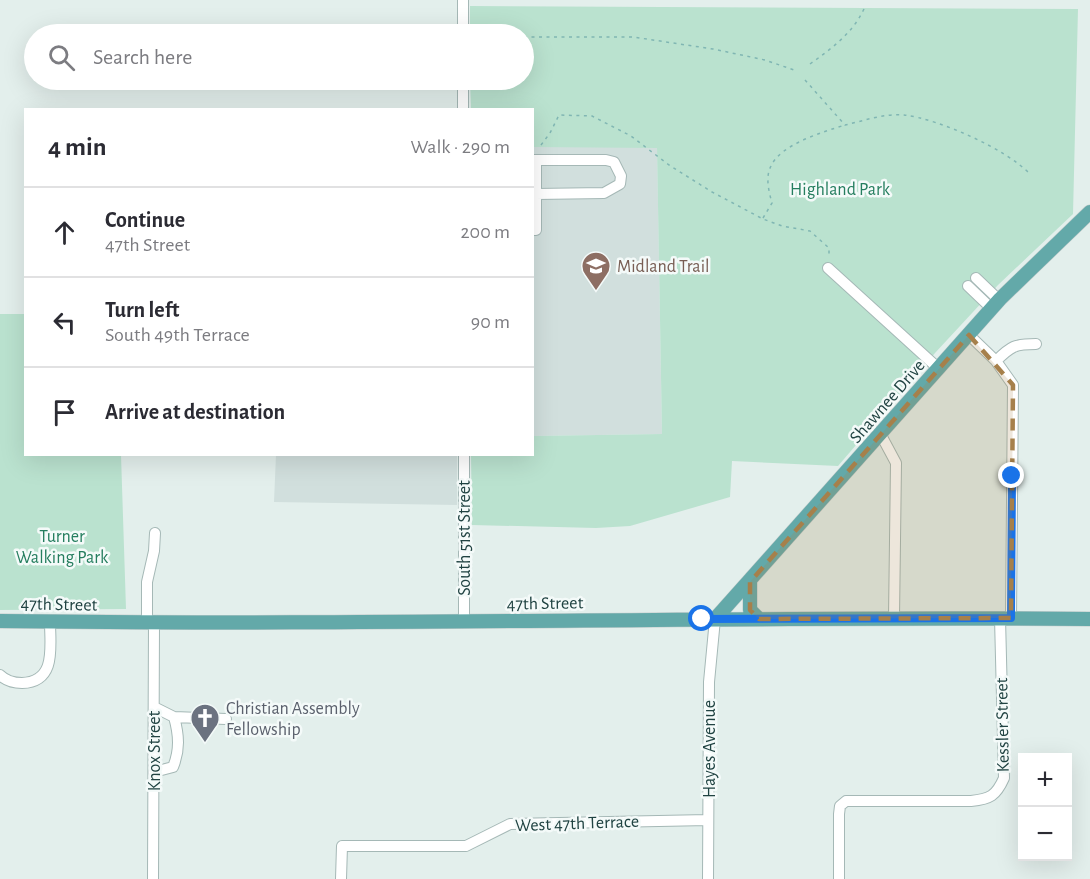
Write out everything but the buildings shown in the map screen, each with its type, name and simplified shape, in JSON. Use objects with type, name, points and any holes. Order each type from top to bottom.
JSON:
[{"type":"main road","name":"Shawnee Drive","points":[[715,619],[996,304],[1090,212]]},
{"type":"main road","points":[[750,582],[750,610],[759,619]]},
{"type":"main road","name":"47th Street","points":[[0,621],[151,623],[894,618],[1090,619]]},
{"type":"street","points":[[463,0],[463,24]]},
{"type":"street","points":[[463,90],[463,108]]},
{"type":"street","points":[[534,230],[536,230],[536,194],[534,160],[606,160],[614,162],[621,176],[620,184],[604,194],[536,194]]},
{"type":"street","points":[[828,268],[939,369]]},
{"type":"street","points":[[972,282],[996,304]]},
{"type":"street","name":"Kessler Street","points":[[839,879],[840,806],[846,801],[987,799],[998,790],[1004,778],[1013,385],[996,361],[969,335]]},
{"type":"street","points":[[996,361],[1009,348],[1018,344],[1036,344]]},
{"type":"street","points":[[881,435],[896,463],[894,618]]},
{"type":"street","name":"South 51st Street","points":[[464,456],[464,622]]},
{"type":"street","name":"Knox Street","points":[[153,879],[154,707],[147,582],[154,551],[155,533]]},
{"type":"street","name":"Hayes Avenue","points":[[708,879],[709,682],[715,619]]},
{"type":"street","points":[[0,675],[10,682],[23,683],[44,674],[50,661],[50,622]]},
{"type":"street","points":[[154,707],[174,717],[226,719]]},
{"type":"street","points":[[154,772],[173,767],[177,755],[178,733],[174,717]]},
{"type":"street","name":"West 47th Terrace","points":[[341,879],[342,846],[466,846],[510,824],[708,820]]},
{"type":"path","points":[[810,64],[844,38],[857,23],[864,9]]},
{"type":"path","points":[[534,38],[633,37],[713,49],[765,60],[794,70]]},
{"type":"path","points":[[806,80],[845,125]]},
{"type":"path","points":[[763,219],[772,203],[768,186],[771,165],[789,146],[817,134],[876,117],[904,115],[940,125],[975,139],[1019,162],[1030,174]]},
{"type":"path","points":[[541,145],[558,116],[592,116],[631,136],[669,165],[712,192],[763,219],[782,226],[810,231],[829,248],[828,268]]},
{"type":"highlighted area","points":[[969,335],[1013,385],[1011,618],[759,619],[750,610],[750,582]]},
{"type":"shaded area","name":"Midland Trail","points":[[534,147],[657,147],[662,434],[534,436]]},
{"type":"shaded area","points":[[276,456],[457,456],[457,505],[274,502]]},
{"type":"green space","name":"Highland Park","points":[[470,6],[1078,9],[1073,214],[998,285],[935,353],[838,466],[732,461],[730,497],[630,526],[596,528],[472,525],[471,456],[534,456],[534,436],[662,434],[657,148],[534,147],[534,108],[471,108],[470,90],[534,90],[534,24],[470,24]]},
{"type":"green space","name":"Turner Walking Park","points":[[0,314],[24,314],[24,456],[121,456],[126,609],[0,610]]},
{"type":"place","name":"Midland Trail","points":[[596,292]]},
{"type":"place","name":"Christian Assembly Fellowship","points":[[205,744]]},
{"type":"route","points":[[702,619],[1011,618],[1012,476]]}]
